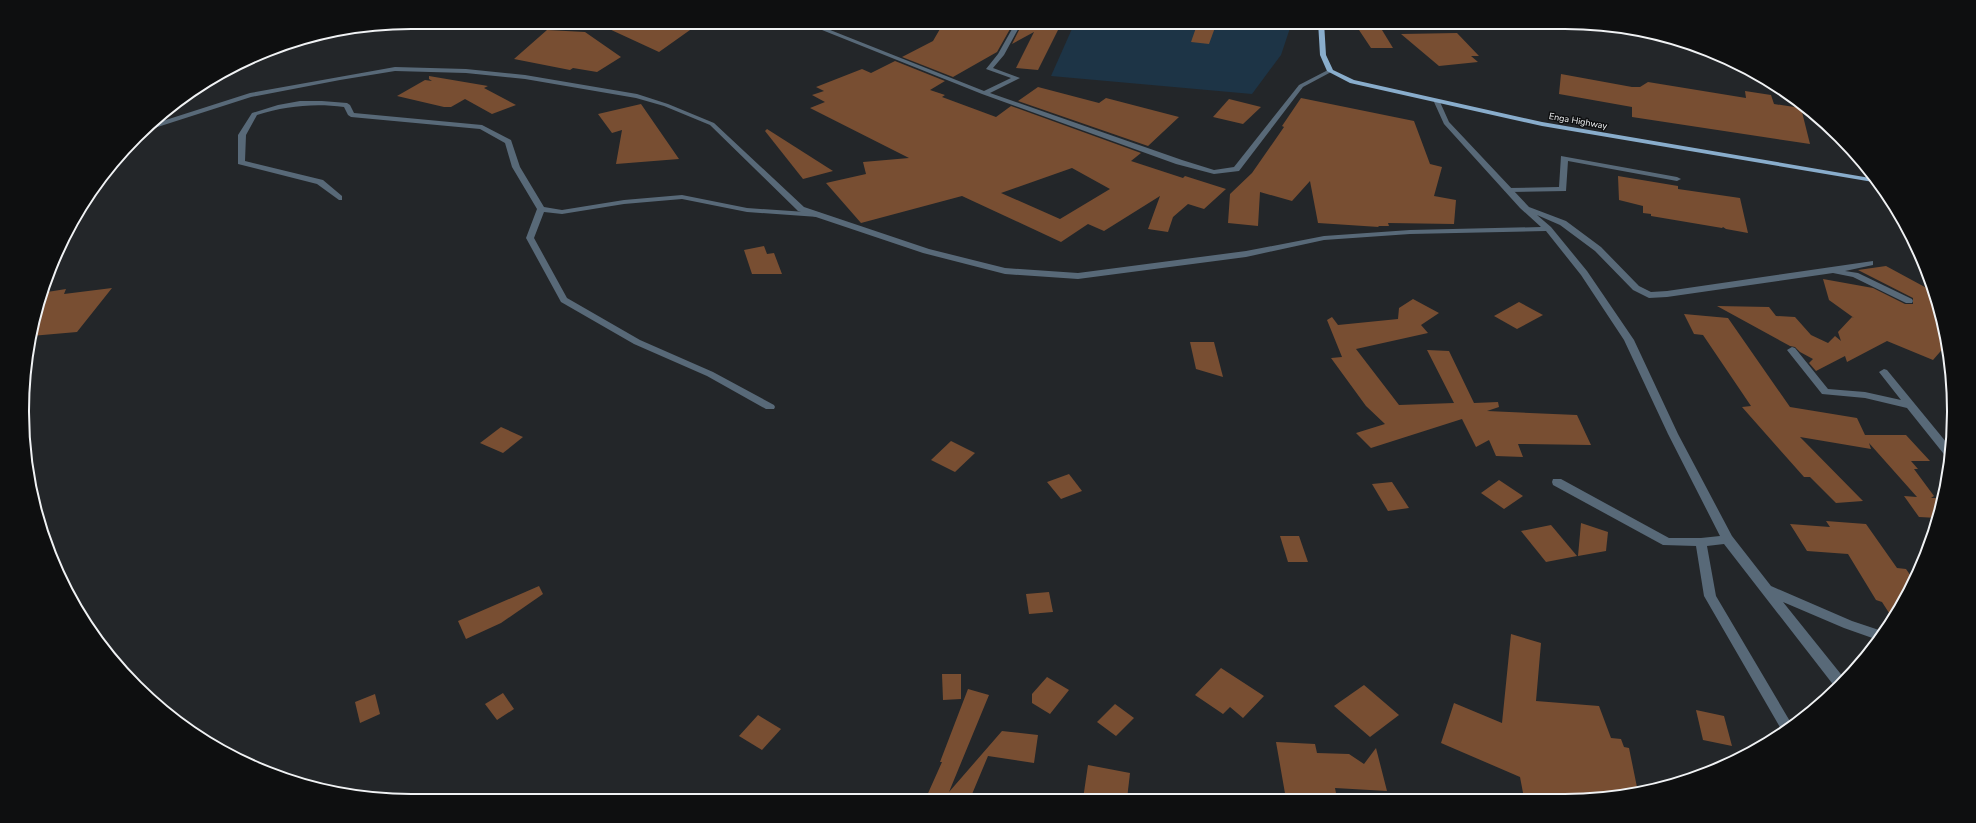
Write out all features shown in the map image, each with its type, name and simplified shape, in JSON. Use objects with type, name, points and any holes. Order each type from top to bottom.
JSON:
[{"type":"main road","points":[[1321,29],[1323,55],[1330,71]]},
{"type":"main road","name":"Enga Highway","points":[[1330,71],[1352,82],[1550,126],[1868,180]]},
{"type":"street","points":[[823,29],[984,93],[1179,162],[1214,172],[1236,169],[1301,86],[1330,71]]},
{"type":"street","points":[[984,93],[1017,78],[989,69],[1001,55],[1015,29]]},
{"type":"street","points":[[158,125],[250,95],[394,69],[466,71],[525,77],[637,96],[712,124],[801,208],[926,251],[1005,271],[1078,276],[1246,254],[1324,238],[1410,232],[1548,229]]},
{"type":"street","points":[[339,198],[320,182],[241,162],[242,135],[254,114],[279,106],[320,101],[347,105],[351,115],[482,126],[508,142],[516,167],[541,209]]},
{"type":"street","points":[[1437,102],[1446,123],[1523,206],[1548,229],[1584,273],[1629,340],[1673,434],[1728,539],[1766,590],[1837,680]]},
{"type":"street","points":[[1508,190],[1563,189],[1564,158],[1677,179]]},
{"type":"street","points":[[541,209],[562,212],[624,202],[682,197],[746,210],[818,214]]},
{"type":"street","points":[[1523,206],[1563,222],[1598,249],[1636,288],[1649,295],[1667,294],[1831,271],[1870,263]]},
{"type":"street","points":[[541,209],[530,238],[564,300],[637,342],[710,374],[770,407]]},
{"type":"street","points":[[1831,271],[1855,275],[1910,301]]},
{"type":"street","points":[[1792,350],[1825,392],[1865,395],[1910,405]]},
{"type":"street","points":[[1884,372],[1945,448]]},
{"type":"street","points":[[1557,482],[1667,542],[1701,542],[1728,539]]},
{"type":"street","points":[[1701,542],[1710,596],[1785,724]]},
{"type":"street","points":[[1766,590],[1848,625],[1875,634]]},
{"type":"shaded area","points":[[1072,29],[1290,29],[1281,55],[1252,94],[1051,76]]},
{"type":"building","points":[[609,29],[690,30],[659,52]]},
{"type":"building","points":[[940,29],[1010,29],[997,52],[953,77],[902,57],[933,41]]},
{"type":"building","points":[[1020,29],[1058,29],[1038,70],[1016,68],[1034,32],[1012,44]]},
{"type":"building","points":[[1196,29],[1214,29],[1209,44],[1191,42]]},
{"type":"building","points":[[547,30],[585,32],[621,57],[597,72],[573,68],[570,70],[514,59]]},
{"type":"building","points":[[1359,30],[1382,30],[1393,48],[1371,48]]},
{"type":"building","points":[[1457,33],[1479,56],[1471,56],[1478,62],[1439,66],[1401,34]]},
{"type":"building","points":[[895,61],[945,81],[930,90],[945,95],[942,97],[996,117],[1011,106],[1141,153],[1131,161],[1183,178],[1185,176],[1226,189],[1204,209],[1188,204],[1173,217],[1168,232],[1148,229],[1160,196],[1104,231],[1088,224],[1061,242],[962,196],[861,223],[826,183],[866,174],[863,162],[909,158],[810,108],[825,102],[812,95],[824,91],[816,87],[862,69],[871,73]],"holes":[[[1072,168],[1110,189],[1060,219],[1001,193]]]},
{"type":"building","points":[[1561,74],[1632,87],[1640,87],[1648,82],[1746,98],[1745,91],[1771,95],[1774,104],[1796,107],[1802,112],[1810,144],[1632,117],[1632,107],[1559,94]]},
{"type":"building","points":[[429,76],[488,86],[484,88],[516,105],[492,114],[465,99],[451,107],[444,107],[397,96],[425,80],[432,81],[429,79]]},
{"type":"building","points":[[1038,87],[1099,103],[1106,98],[1179,117],[1148,146],[1018,101]]},
{"type":"building","points":[[1301,98],[1414,121],[1430,164],[1442,167],[1434,196],[1456,200],[1454,224],[1388,223],[1389,226],[1378,226],[1379,227],[1318,223],[1310,181],[1292,201],[1260,192],[1258,226],[1228,223],[1230,194],[1252,173],[1284,127],[1282,126]]},
{"type":"building","points":[[1229,99],[1261,107],[1243,124],[1213,117]]},
{"type":"building","points":[[641,104],[679,159],[616,164],[622,130],[612,133],[598,114]]},
{"type":"building","points":[[767,129],[833,171],[803,179],[765,131]]},
{"type":"building","points":[[1618,176],[1678,186],[1678,189],[1740,198],[1748,233],[1726,229],[1723,227],[1651,216],[1651,214],[1643,213],[1643,206],[1619,200]]},
{"type":"building","points":[[764,246],[767,254],[774,253],[782,274],[752,274],[744,250]]},
{"type":"building","points":[[1886,266],[1927,288],[1942,350],[1933,360],[1887,341],[1847,362],[1845,356],[1816,371],[1809,363],[1813,359],[1800,352],[1795,347],[1790,346],[1717,306],[1769,307],[1776,316],[1795,317],[1811,335],[1828,343],[1835,336],[1841,341],[1838,332],[1852,317],[1854,318],[1829,300],[1823,279],[1873,288],[1905,304],[1913,304],[1913,298],[1858,270]]},
{"type":"building","points":[[112,288],[77,332],[36,336],[48,292],[66,289],[64,294]]},
{"type":"building","points":[[1413,299],[1439,313],[1421,325],[1428,333],[1356,349],[1399,405],[1454,403],[1427,350],[1449,351],[1474,403],[1498,402],[1499,407],[1487,411],[1577,415],[1591,445],[1518,444],[1523,457],[1496,456],[1489,440],[1476,447],[1462,419],[1371,448],[1356,433],[1385,424],[1366,406],[1331,358],[1342,357],[1327,320],[1332,317],[1338,325],[1398,319],[1399,308]]},
{"type":"building","points":[[1519,302],[1543,315],[1517,329],[1494,316]]},
{"type":"building","points":[[1684,314],[1728,318],[1790,407],[1857,418],[1865,435],[1906,435],[1930,461],[1911,461],[1918,469],[1914,469],[1934,496],[1931,498],[1937,499],[1932,518],[1919,517],[1904,496],[1917,497],[1869,443],[1871,449],[1800,437],[1863,501],[1836,503],[1810,477],[1804,477],[1742,407],[1751,406],[1703,335],[1694,334]]},
{"type":"building","points":[[1190,342],[1214,342],[1223,377],[1196,369]]},
{"type":"building","points":[[501,427],[523,437],[503,453],[480,443]]},
{"type":"building","points":[[951,441],[975,453],[955,472],[931,460]]},
{"type":"building","points":[[1069,474],[1082,491],[1061,499],[1047,482]]},
{"type":"building","points":[[1499,480],[1523,496],[1504,509],[1481,493]]},
{"type":"building","points":[[1392,482],[1409,508],[1388,511],[1372,484]]},
{"type":"building","points":[[1826,521],[1866,524],[1897,568],[1906,569],[1910,575],[1889,614],[1882,602],[1876,600],[1848,554],[1807,551],[1790,524],[1830,527]]},
{"type":"building","points":[[1581,523],[1608,532],[1606,551],[1578,556]]},
{"type":"building","points":[[1551,525],[1577,556],[1546,562],[1521,531]]},
{"type":"building","points":[[1280,536],[1299,536],[1308,562],[1288,562]]},
{"type":"building","points":[[539,586],[543,594],[501,623],[466,639],[458,621]]},
{"type":"building","points":[[1049,592],[1053,612],[1029,614],[1026,594]]},
{"type":"building","points":[[1511,634],[1541,643],[1536,701],[1599,706],[1611,738],[1621,739],[1624,747],[1629,748],[1637,787],[1590,793],[1523,794],[1520,777],[1441,743],[1454,703],[1502,723]]},
{"type":"building","points":[[1221,668],[1264,696],[1243,718],[1230,707],[1223,714],[1195,695]]},
{"type":"building","points":[[942,674],[961,674],[961,699],[943,700]]},
{"type":"building","points":[[1047,677],[1069,690],[1050,714],[1032,703],[1032,694]]},
{"type":"building","points":[[1364,685],[1399,715],[1370,737],[1334,706]]},
{"type":"building","points":[[968,689],[989,695],[949,792],[1002,731],[1038,735],[1034,763],[988,756],[972,794],[928,794],[942,762],[940,762]]},
{"type":"building","points":[[503,693],[514,709],[497,720],[485,704]]},
{"type":"building","points":[[375,694],[380,714],[360,723],[355,702]]},
{"type":"building","points":[[1115,704],[1134,718],[1116,736],[1097,722]]},
{"type":"building","points":[[1696,710],[1724,716],[1732,746],[1703,740]]},
{"type":"building","points":[[758,715],[781,729],[762,750],[739,736]]},
{"type":"building","points":[[1276,742],[1315,744],[1317,753],[1349,754],[1364,764],[1376,748],[1387,791],[1335,788],[1336,794],[1285,794]]},
{"type":"building","points":[[1088,765],[1130,773],[1128,794],[1084,794]]}]
